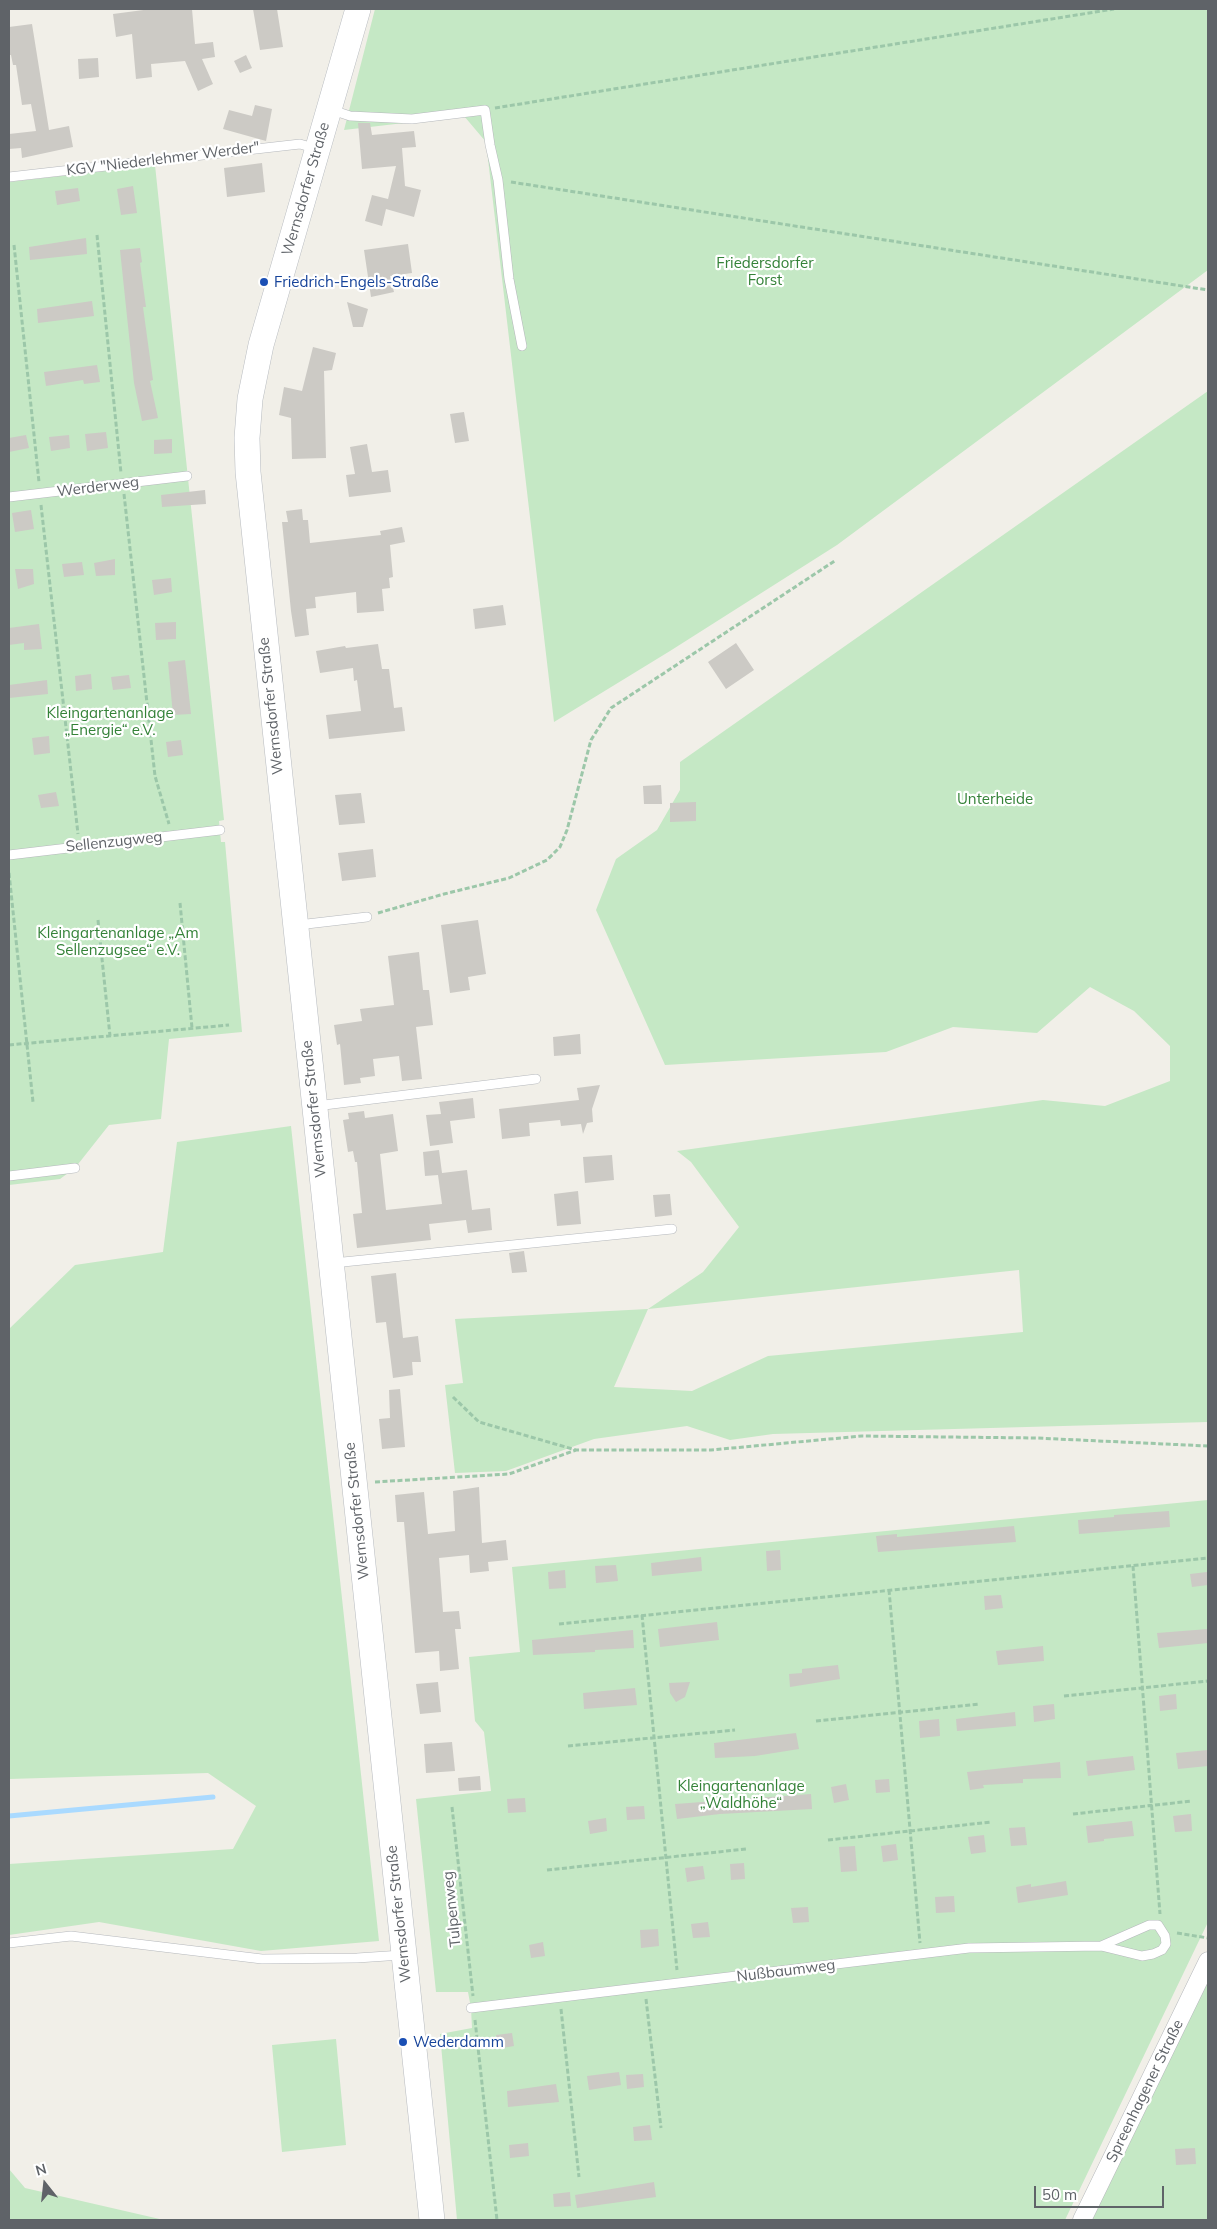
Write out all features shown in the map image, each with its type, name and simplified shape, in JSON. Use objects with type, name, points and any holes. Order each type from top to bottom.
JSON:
[{"type":"main road","name":"Wernsdorfer Straße","points":[[358,9],[261,345],[250,399],[247,438],[248,472],[313,1106],[432,2220]]},
{"type":"street","name":"Spreenhagener Straße","points":[[1082,2220],[1208,1961]]},
{"type":"lane","points":[[329,109],[350,116],[412,119],[485,110],[498,180],[509,280],[522,346]]},
{"type":"lane","name":"KGV \"Niederlehmer Werder\"","points":[[9,177],[300,144],[317,149]]},
{"type":"lane","name":"Werderweg","points":[[9,498],[187,476]]},
{"type":"lane","name":"Sellenzugweg","points":[[9,855],[79,845],[220,830]]},
{"type":"lane","points":[[295,925],[368,917]]},
{"type":"lane","points":[[313,1106],[536,1079]]},
{"type":"lane","points":[[9,1176],[75,1168]]},
{"type":"lane","points":[[330,1264],[672,1229]]},
{"type":"lane","name":"Nußbaumweg","points":[[1101,1946],[1137,1929],[1149,1925],[1158,1925]]},
{"type":"lane","points":[[1158,1925],[1166,1936]]},
{"type":"lane","points":[[9,1942],[71,1936],[262,1959],[357,1958],[404,1955]]},
{"type":"lane","name":"Nußbaumweg","points":[[472,2008],[978,1947],[1101,1946],[1142,1956],[1162,1950],[1166,1944],[1166,1936]]},
{"type":"path","points":[[485,110],[1114,9]]},
{"type":"path","points":[[498,180],[1208,290]]},
{"type":"path","points":[[97,235],[154,776],[172,835]]},
{"type":"path","points":[[14,245],[79,845]]},
{"type":"path","points":[[368,917],[420,900],[509,878],[547,860],[560,847],[567,830],[592,740],[611,708],[836,560]]},
{"type":"path","points":[[9,873],[32,1102]]},
{"type":"path","points":[[180,903],[192,1028]]},
{"type":"path","points":[[98,920],[110,1036]]},
{"type":"path","points":[[9,1046],[229,1025]]},
{"type":"path","points":[[453,1397],[479,1422],[576,1450],[711,1450],[862,1436],[1036,1438],[1208,1446]]},
{"type":"path","points":[[375,1482],[509,1474],[576,1450]]},
{"type":"path","points":[[559,1624],[1208,1558]]},
{"type":"path","points":[[1133,1566],[1160,1915],[1158,1925]]},
{"type":"path","points":[[889,1590],[898,1713],[921,1954]]},
{"type":"path","points":[[642,1615],[678,1984]]},
{"type":"path","points":[[1064,1696],[1208,1681]]},
{"type":"path","points":[[816,1721],[980,1704]]},
{"type":"path","points":[[568,1746],[735,1730]]},
{"type":"path","points":[[1073,1814],[1192,1801]]},
{"type":"path","name":"Tulpenweg","points":[[452,1807],[496,2220]]},
{"type":"path","points":[[828,1840],[991,1822]]},
{"type":"path","points":[[547,1870],[746,1849]]},
{"type":"path","points":[[1166,1936],[1181,1933],[1208,1938]]},
{"type":"path","points":[[645,1987],[661,2128]]},
{"type":"path","points":[[559,1997],[579,2177]]},
{"type":"green space","name":"Friedersdorfer Forst","points":[[375,9],[1208,9],[1208,270],[837,545],[554,722],[486,142],[464,116],[344,130]]},
{"type":"green space","name":"Kleingartenanlage „Energie“ e.V.","points":[[155,165],[224,820],[219,821],[221,842],[225,842],[242,1032],[169,1039],[161,1119],[109,1125],[75,1168],[60,1179],[9,1185],[9,182]]},
{"type":"green space","name":"Unterheide","points":[[1208,391],[1208,1422],[773,1434],[730,1440],[687,1426],[594,1439],[506,1471],[455,1473],[445,1385],[463,1383],[455,1319],[648,1309],[703,1272],[739,1227],[691,1162],[677,1151],[1043,1100],[1105,1106],[1170,1081],[1170,1046],[1134,1011],[1090,987],[1037,1033],[953,1027],[886,1052],[665,1065],[596,910],[616,859],[657,830],[680,790],[680,762]],"holes":[[[1019,1270],[1023,1332],[768,1356],[692,1391],[614,1387],[648,1309]]]},
{"type":"green space","points":[[291,1126],[379,1941],[261,1951],[99,1922],[9,1935],[9,1864],[233,1849],[256,1806],[208,1773],[9,1779],[9,1329],[75,1265],[163,1252],[177,1142]]},
{"type":"green space","name":"Kleingartenanlage „Waldhöhe“","points":[[1208,1500],[1208,1922],[1065,2220],[457,2220],[440,2034],[472,2028],[471,2008],[468,1992],[436,1992],[416,1799],[491,1791],[484,1732],[475,1721],[469,1657],[520,1652],[512,1567]]},
{"type":"green space","points":[[1208,1979],[1208,2220],[1092,2220]]},
{"type":"green space","points":[[336,2039],[346,2145],[282,2152],[272,2045]]},
{"type":"green space","points":[[9,2169],[25,2188],[164,2220],[9,2220]]},
{"type":"building","points":[[151,9],[192,9],[195,44],[213,42],[215,57],[202,59],[213,84],[198,91],[185,61],[151,64],[152,77],[136,79],[132,34],[116,37],[113,14]]},
{"type":"building","points":[[253,9],[277,9],[283,47],[260,50]]},
{"type":"building","points":[[32,24],[49,130],[69,126],[73,147],[22,158],[21,148],[9,149],[9,134],[36,131],[31,104],[22,105],[16,65],[13,65],[11,55],[9,55],[9,27]]},
{"type":"building","points":[[246,55],[252,68],[240,73],[234,61]]},
{"type":"building","points":[[98,58],[99,77],[79,79],[78,59]]},
{"type":"building","points":[[255,105],[272,109],[266,141],[223,129],[229,110],[252,116]]},
{"type":"building","points":[[358,123],[370,123],[372,135],[414,131],[416,147],[402,148],[405,186],[421,190],[414,217],[386,209],[382,226],[365,221],[372,195],[388,199],[396,166],[362,169]]},
{"type":"building","points":[[262,163],[265,192],[227,197],[224,168]]},
{"type":"building","points":[[133,186],[137,213],[121,215],[117,189]]},
{"type":"building","points":[[78,188],[80,201],[57,205],[55,191]]},
{"type":"building","points":[[86,238],[87,254],[30,260],[29,247]]},
{"type":"building","points":[[408,244],[412,273],[390,276],[394,292],[371,297],[364,250]]},
{"type":"building","points":[[140,248],[142,262],[140,263],[146,307],[143,307],[153,380],[150,381],[158,418],[142,421],[134,383],[120,250]]},
{"type":"building","points":[[92,301],[94,316],[38,323],[37,309]]},
{"type":"building","points":[[347,302],[368,309],[363,327],[353,327]]},
{"type":"building","points":[[313,347],[336,353],[332,370],[324,371],[326,458],[292,459],[291,418],[279,415],[284,387],[302,391]]},
{"type":"building","points":[[97,365],[100,382],[84,384],[83,380],[46,386],[44,372]]},
{"type":"building","points":[[464,412],[469,441],[455,443],[450,414]]},
{"type":"building","points":[[106,432],[108,448],[87,451],[85,434]]},
{"type":"building","points":[[26,435],[29,448],[9,452],[9,438]]},
{"type":"building","points":[[69,435],[70,448],[51,451],[49,437]]},
{"type":"building","points":[[172,439],[172,453],[154,454],[154,440]]},
{"type":"building","points":[[367,444],[372,472],[388,470],[391,492],[349,497],[346,475],[355,474],[350,447]]},
{"type":"building","points":[[205,490],[206,504],[162,507],[161,495]]},
{"type":"building","points":[[302,509],[303,520],[308,520],[310,543],[381,535],[380,531],[402,527],[405,542],[390,545],[393,577],[389,578],[390,588],[382,589],[384,611],[357,613],[356,592],[315,597],[316,608],[306,609],[309,635],[295,637],[282,522],[288,522],[286,511]]},
{"type":"building","points":[[31,510],[34,529],[15,532],[12,513]]},
{"type":"building","points":[[115,559],[115,575],[96,576],[94,563]]},
{"type":"building","points":[[82,562],[84,575],[64,577],[62,564]]},
{"type":"building","points":[[15,569],[33,569],[34,584],[18,589]]},
{"type":"building","points":[[171,578],[172,592],[154,595],[152,580]]},
{"type":"building","points":[[503,605],[506,625],[475,629],[473,609]]},
{"type":"building","points":[[176,622],[176,639],[156,640],[155,623]]},
{"type":"building","points":[[39,624],[42,649],[24,650],[24,643],[9,645],[9,628]]},
{"type":"building","points":[[736,643],[754,670],[726,689],[708,662]]},
{"type":"building","points":[[378,644],[382,669],[389,669],[394,708],[402,707],[405,731],[329,739],[326,715],[361,711],[357,680],[354,681],[353,668],[320,673],[316,651],[345,646],[346,648]]},
{"type":"building","points":[[185,660],[191,714],[173,715],[168,662]]},
{"type":"building","points":[[91,674],[92,689],[76,691],[75,676]]},
{"type":"building","points":[[129,675],[131,688],[113,690],[111,677]]},
{"type":"building","points":[[47,680],[48,694],[9,698],[9,685]]},
{"type":"building","points":[[49,736],[50,753],[34,755],[32,738]]},
{"type":"building","points":[[181,740],[183,755],[168,757],[166,742]]},
{"type":"building","points":[[661,785],[662,804],[644,804],[643,786]]},
{"type":"building","points":[[56,792],[59,806],[41,808],[38,795]]},
{"type":"building","points":[[361,793],[365,823],[339,825],[335,795]]},
{"type":"building","points":[[696,802],[696,821],[670,822],[670,803]]},
{"type":"building","points":[[373,849],[376,877],[342,881],[338,853]]},
{"type":"building","points":[[478,920],[486,974],[468,977],[470,990],[450,993],[441,925]]},
{"type":"building","points":[[419,952],[423,990],[429,990],[433,1025],[416,1027],[422,1079],[402,1081],[399,1056],[373,1059],[375,1076],[360,1078],[361,1083],[344,1085],[340,1044],[337,1045],[334,1025],[362,1021],[360,1009],[394,1005],[388,956]]},
{"type":"building","points":[[580,1034],[581,1054],[554,1056],[553,1037]]},
{"type":"building","points":[[600,1085],[592,1109],[593,1122],[587,1123],[583,1134],[581,1124],[561,1126],[560,1120],[529,1123],[530,1136],[502,1139],[499,1109],[579,1100],[577,1088]]},
{"type":"building","points":[[473,1098],[475,1118],[450,1121],[453,1143],[430,1146],[426,1115],[441,1114],[439,1102]]},
{"type":"building","points":[[364,1111],[365,1118],[393,1114],[398,1151],[380,1154],[386,1210],[442,1204],[438,1175],[425,1176],[423,1152],[439,1150],[442,1173],[467,1170],[472,1210],[490,1208],[492,1230],[468,1233],[466,1220],[429,1224],[431,1240],[357,1248],[353,1214],[362,1213],[357,1162],[355,1162],[353,1151],[348,1152],[343,1120],[349,1119],[348,1113]]},
{"type":"building","points":[[612,1155],[614,1180],[585,1183],[583,1157]]},
{"type":"building","points":[[578,1191],[581,1224],[557,1226],[554,1194]]},
{"type":"building","points":[[670,1194],[672,1215],[655,1217],[653,1195]]},
{"type":"building","points":[[524,1251],[527,1272],[512,1273],[509,1253]]},
{"type":"building","points":[[396,1273],[403,1338],[418,1336],[421,1362],[412,1362],[413,1375],[393,1378],[386,1322],[376,1323],[371,1276]]},
{"type":"building","points":[[400,1389],[405,1447],[382,1449],[379,1419],[390,1418],[389,1390]]},
{"type":"building","points":[[479,1487],[482,1543],[506,1540],[508,1560],[488,1562],[489,1571],[470,1573],[469,1555],[439,1558],[443,1612],[459,1611],[461,1629],[455,1629],[459,1669],[440,1671],[439,1651],[415,1653],[404,1522],[397,1522],[395,1495],[424,1492],[428,1534],[455,1531],[453,1491]]},
{"type":"building","points":[[1169,1511],[1170,1527],[1079,1534],[1078,1520]]},
{"type":"building","points":[[1014,1526],[1016,1542],[878,1552],[876,1536],[897,1534],[897,1537]]},
{"type":"building","points":[[780,1550],[781,1570],[767,1571],[766,1551]]},
{"type":"building","points":[[701,1557],[702,1571],[652,1576],[651,1563]]},
{"type":"building","points":[[616,1565],[618,1581],[596,1583],[595,1566]]},
{"type":"building","points":[[565,1570],[566,1588],[549,1589],[548,1572]]},
{"type":"building","points":[[1207,1572],[1208,1585],[1192,1587],[1190,1574]]},
{"type":"building","points":[[1001,1595],[1003,1608],[985,1610],[984,1596]]},
{"type":"building","points":[[717,1622],[719,1640],[660,1647],[658,1629]]},
{"type":"building","points":[[1208,1629],[1208,1643],[1159,1648],[1157,1633]]},
{"type":"building","points":[[633,1630],[634,1648],[533,1655],[532,1640]]},
{"type":"building","points":[[1043,1646],[1044,1661],[998,1665],[996,1651]]},
{"type":"building","points":[[838,1665],[840,1679],[790,1687],[789,1674],[802,1673],[802,1669]]},
{"type":"building","points":[[438,1682],[441,1712],[420,1714],[416,1684]]},
{"type":"building","points":[[690,1682],[685,1697],[676,1702],[670,1693],[669,1683]]},
{"type":"building","points":[[635,1688],[637,1705],[584,1709],[583,1693]]},
{"type":"building","points":[[1176,1694],[1177,1709],[1160,1711],[1159,1696]]},
{"type":"building","points":[[1054,1704],[1055,1719],[1034,1722],[1033,1706]]},
{"type":"building","points":[[1015,1712],[1016,1726],[957,1731],[956,1719]]},
{"type":"building","points":[[939,1719],[940,1736],[920,1738],[919,1721]]},
{"type":"building","points":[[796,1733],[799,1749],[755,1756],[715,1758],[714,1743]]},
{"type":"building","points":[[452,1742],[455,1771],[426,1773],[424,1744]]},
{"type":"building","points":[[1208,1750],[1208,1766],[1178,1769],[1176,1753]]},
{"type":"building","points":[[1133,1756],[1135,1770],[1088,1776],[1086,1761]]},
{"type":"building","points":[[1060,1762],[1061,1778],[1023,1779],[1023,1783],[983,1785],[984,1788],[970,1790],[967,1772]]},
{"type":"building","points":[[480,1776],[481,1790],[459,1791],[458,1778]]},
{"type":"building","points":[[889,1779],[890,1792],[876,1793],[875,1780]]},
{"type":"building","points":[[846,1784],[849,1800],[834,1803],[831,1787]]},
{"type":"building","points":[[811,1794],[812,1809],[720,1814],[677,1819],[675,1804]]},
{"type":"building","points":[[525,1798],[526,1812],[508,1813],[507,1799]]},
{"type":"building","points":[[644,1806],[645,1819],[627,1820],[626,1807]]},
{"type":"building","points":[[1191,1814],[1192,1831],[1175,1832],[1173,1816]]},
{"type":"building","points":[[606,1818],[607,1831],[590,1834],[588,1821]]},
{"type":"building","points":[[1132,1821],[1134,1836],[1104,1839],[1104,1841],[1088,1843],[1086,1826]]},
{"type":"building","points":[[1025,1827],[1027,1845],[1011,1846],[1009,1828]]},
{"type":"building","points":[[984,1835],[986,1852],[971,1854],[968,1837]]},
{"type":"building","points":[[896,1844],[898,1860],[883,1862],[881,1846]]},
{"type":"building","points":[[855,1846],[857,1871],[841,1872],[839,1847]]},
{"type":"building","points":[[744,1863],[745,1879],[731,1880],[730,1864]]},
{"type":"building","points":[[703,1866],[705,1879],[687,1882],[685,1868]]},
{"type":"building","points":[[1066,1881],[1068,1895],[1018,1903],[1016,1887],[1031,1884],[1031,1887]]},
{"type":"building","points":[[954,1896],[955,1912],[936,1913],[935,1897]]},
{"type":"building","points":[[808,1907],[809,1922],[793,1923],[791,1908]]},
{"type":"building","points":[[708,1922],[710,1937],[693,1938],[691,1924]]},
{"type":"building","points":[[658,1929],[659,1946],[641,1948],[640,1930]]},
{"type":"building","points":[[543,1942],[545,1956],[531,1958],[529,1945]]},
{"type":"building","points":[[512,2033],[514,2046],[497,2049],[496,2035]]},
{"type":"building","points":[[619,2072],[621,2085],[589,2090],[587,2076]]},
{"type":"building","points":[[643,2074],[644,2087],[627,2089],[626,2075]]},
{"type":"building","points":[[556,2084],[559,2102],[508,2107],[507,2091]]},
{"type":"building","points":[[650,2125],[652,2140],[634,2141],[633,2127]]},
{"type":"building","points":[[528,2143],[529,2156],[510,2158],[509,2145]]},
{"type":"building","points":[[1195,2148],[1196,2164],[1176,2165],[1175,2149]]},
{"type":"building","points":[[654,2182],[656,2197],[577,2208],[575,2195]]},
{"type":"building","points":[[570,2192],[571,2206],[554,2207],[553,2194]]},
{"type":"waterway","points":[[9,1816],[213,1797]]},
{"type":"place","name":"Friedrich-Engels-Straße","points":[[264,282]]},
{"type":"place","name":"Wederdamm","points":[[403,2042]]},
{"type":"park label","name":"Kleingartenanlage „Am Sellenzugsee“ e.V.","points":[[118,942]]}]
